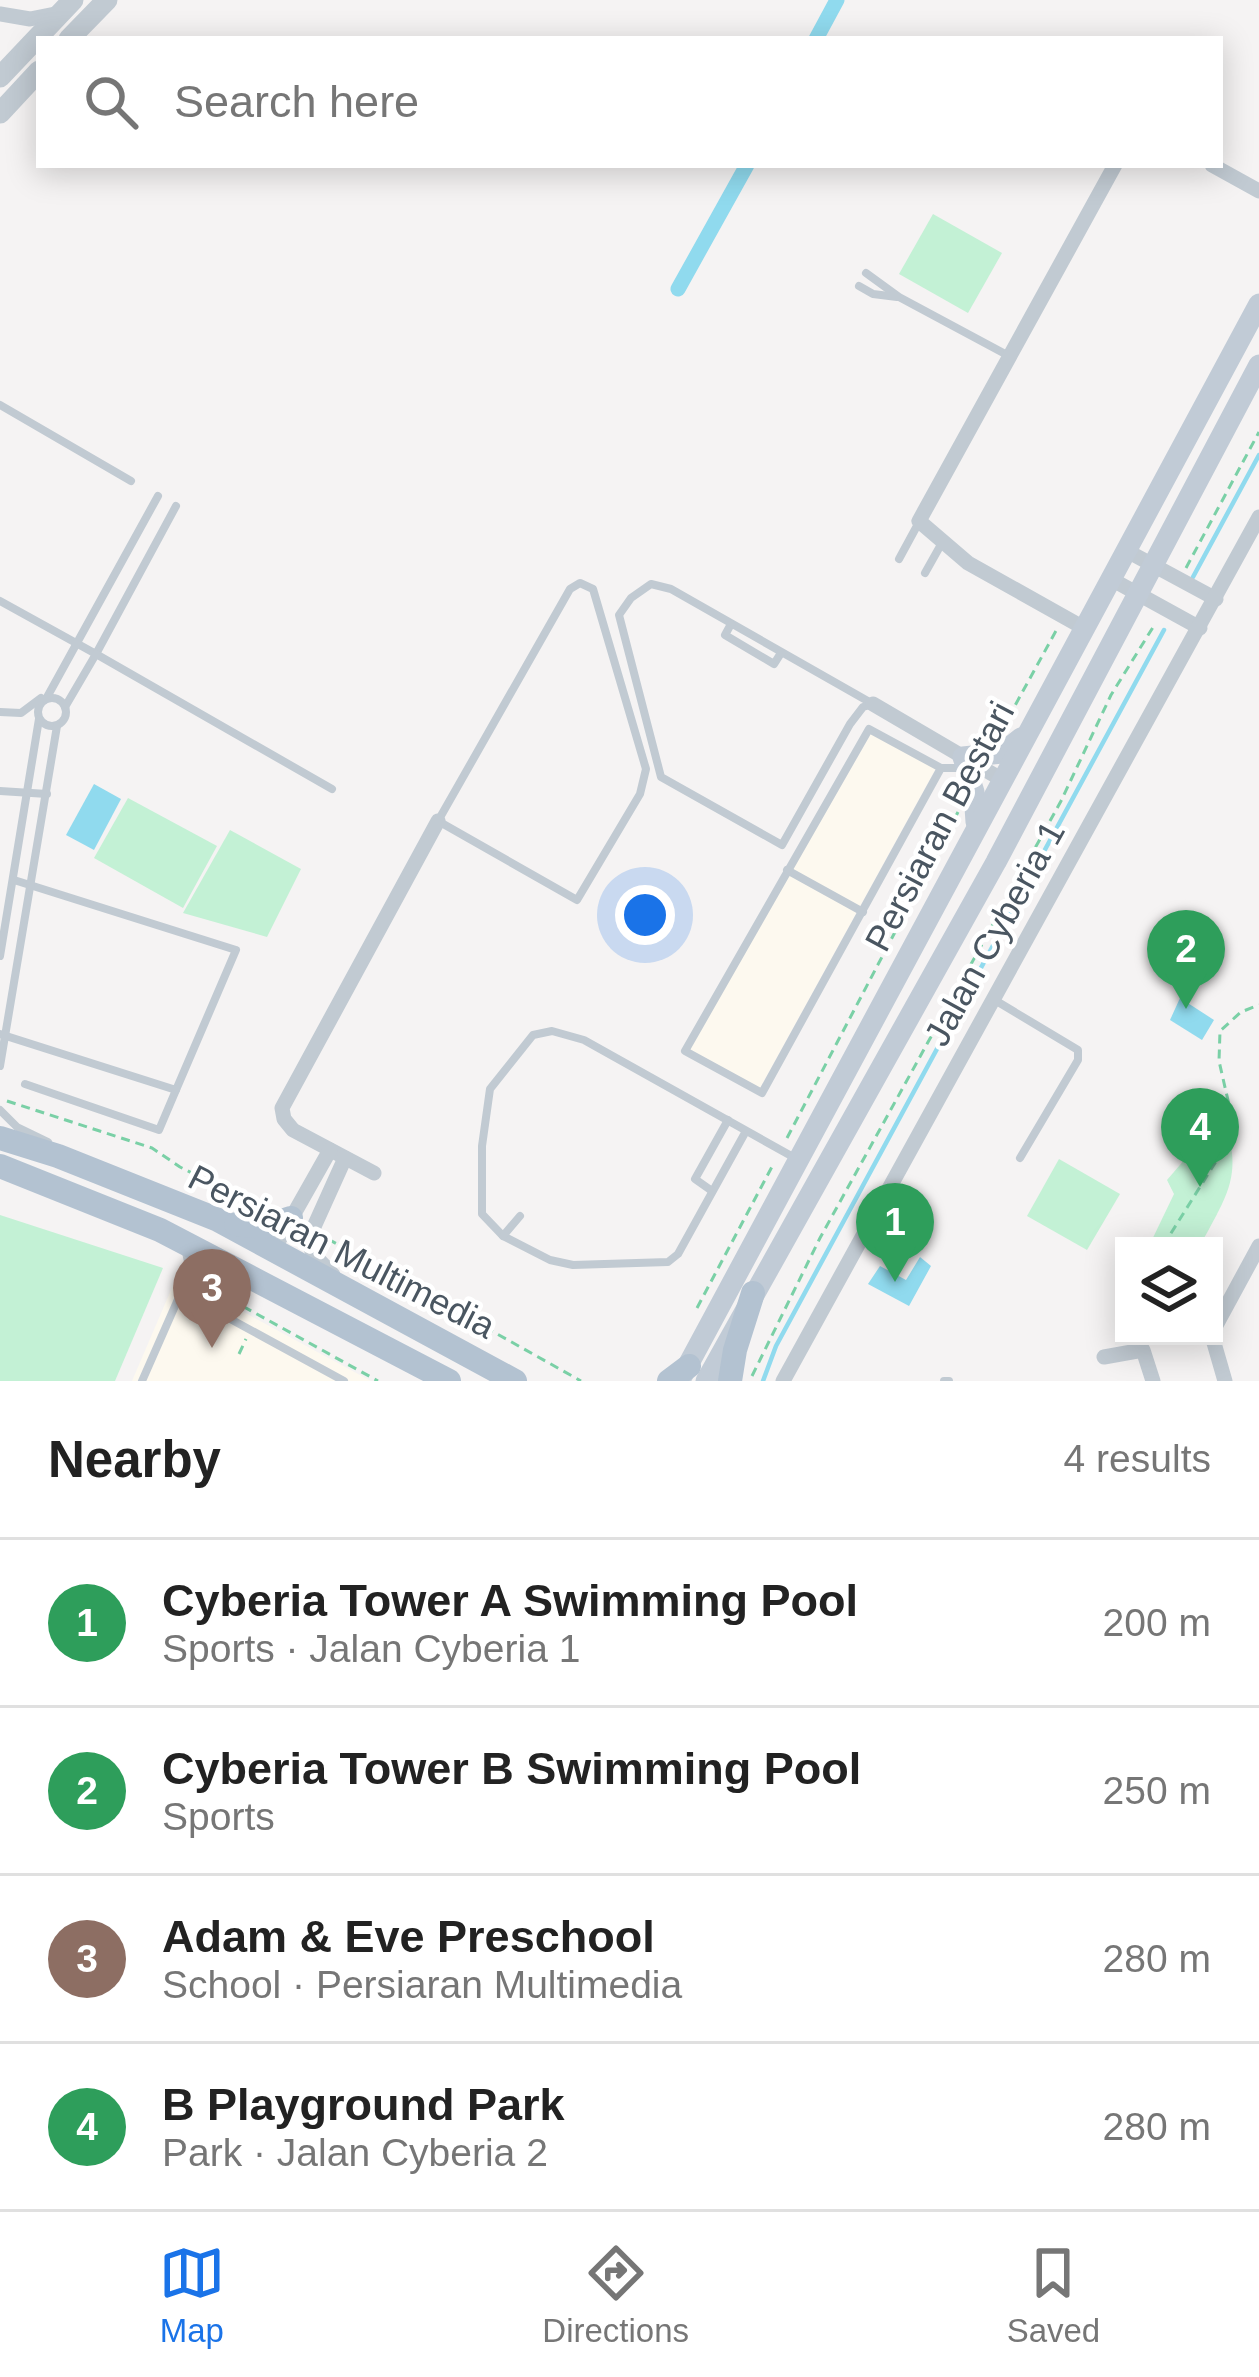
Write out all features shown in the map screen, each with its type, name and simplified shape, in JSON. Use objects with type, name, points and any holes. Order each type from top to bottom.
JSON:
[{"type":"main road","name":"Persiaran Bestari","points":[[686,1377],[789,1155],[1026,734],[1074,622],[1111,579],[1259,304]]},
{"type":"main road","name":"Persiaran Bestari","points":[[686,1377],[753,1293],[996,862],[1259,365]]},
{"type":"main road","points":[[1001,779],[1024,778],[1046,739],[1066,730]]},
{"type":"main road","points":[[977,825],[965,763],[992,756],[1026,734]]},
{"type":"main road","points":[[996,862],[991,841],[1013,794],[1001,779]]},
{"type":"main road","name":"Persiaran Multimedia","points":[[0,1138],[58,1156],[216,1220],[515,1381]]},
{"type":"main road","name":"Persiaran Multimedia","points":[[0,1166],[180,1240],[448,1381]]},
{"type":"main road","points":[[216,1220],[263,1228],[301,1223]]},
{"type":"main road","points":[[274,1249],[268,1265],[272,1272],[322,1302],[345,1327]]},
{"type":"main road","points":[[730,1381],[753,1293]]},
{"type":"street","points":[[72,36],[107,0]]},
{"type":"street","points":[[0,14],[30,19],[66,7]]},
{"type":"street","points":[[38,36],[66,7]]},
{"type":"street","points":[[0,76],[36,38]]},
{"type":"street","points":[[0,113],[36,74]]},
{"type":"street","points":[[1074,622],[968,563],[920,521],[1113,168]]},
{"type":"street","points":[[1218,168],[1259,190]]},
{"type":"street","name":"Jalan Cyberia 1","points":[[783,1381],[1259,517]]},
{"type":"street","points":[[1126,551],[1216,599]]},
{"type":"street","points":[[1111,579],[1200,628]]},
{"type":"street","points":[[873,704],[965,763],[1001,779]]},
{"type":"street","points":[[274,1249],[349,1178],[374,1173],[302,1134],[284,1119],[285,1100],[438,820]]},
{"type":"street","points":[[302,1134],[312,1160],[301,1223],[313,1254],[356,1294]]},
{"type":"street","points":[[308,1187],[338,1154]]},
{"type":"street","points":[[323,1202],[338,1154]]},
{"type":"street","points":[[1223,1313],[1259,1246]]},
{"type":"street","points":[[1216,1345],[1225,1381]]},
{"type":"street","points":[[1104,1357],[1143,1350],[1153,1381]]},
{"type":"lane","points":[[866,273],[899,297],[1010,357]]},
{"type":"lane","points":[[859,286],[873,294],[899,297]]},
{"type":"lane","points":[[0,405],[131,481]]},
{"type":"lane","points":[[0,956],[38,707],[158,496]]},
{"type":"lane","points":[[0,1066],[1,1034],[57,726],[176,506]]},
{"type":"lane","points":[[899,559],[920,521]]},
{"type":"lane","points":[[925,573],[944,539]]},
{"type":"lane","points":[[580,583],[593,589],[646,780],[580,899],[438,820],[570,589],[580,583]]},
{"type":"lane","points":[[651,584],[670,589],[873,704],[863,707],[850,724],[782,845],[662,777],[619,615],[631,598],[651,584]]},
{"type":"lane","points":[[0,601],[332,789]]},
{"type":"lane","points":[[0,712],[21,713],[47,696],[65,707]]},
{"type":"lane","points":[[39,719],[57,726]]},
{"type":"lane","points":[[941,768],[762,1093],[686,1051],[869,729],[941,768],[965,763]]},
{"type":"lane","points":[[913,750],[922,733]]},
{"type":"lane","points":[[0,791],[47,794]]},
{"type":"lane","points":[[787,870],[862,912]]},
{"type":"lane","points":[[14,880],[235,947],[159,1130],[25,1084]]},
{"type":"lane","points":[[992,999],[1078,1050],[1078,1060],[1020,1158]]},
{"type":"lane","points":[[746,1130],[678,1254],[668,1262],[573,1265],[550,1260],[503,1236],[480,1208],[486,1100],[533,1035],[552,1030],[584,1040],[746,1130],[789,1155]]},
{"type":"lane","points":[[1,1034],[176,1090]]},
{"type":"lane","points":[[0,1110],[17,1126],[64,1150],[85,1169]]},
{"type":"lane","points":[[713,1191],[695,1179],[728,1120]]},
{"type":"lane","points":[[503,1236],[520,1216]]},
{"type":"lane","points":[[142,1381],[189,1277],[180,1240]]},
{"type":"lane","points":[[189,1277],[220,1262]]},
{"type":"lane","points":[[220,1262],[201,1303],[344,1381]]},
{"type":"path","points":[[1179,580],[1259,432]]},
{"type":"path","points":[[749,1381],[820,1238],[1061,801],[1111,695],[1164,608]]},
{"type":"path","points":[[992,756],[992,747],[1074,622]]},
{"type":"path","points":[[698,1306],[789,1155],[965,799],[974,792]]},
{"type":"path","points":[[1169,1237],[1235,1131],[1219,1061],[1220,1031],[1241,1012],[1259,1005]]},
{"type":"path","points":[[0,1099],[152,1148],[261,1208]]},
{"type":"path","points":[[301,1223],[581,1381]]},
{"type":"path","points":[[209,1288],[378,1381]]},
{"type":"path","points":[[238,1354],[251,1330]]},
{"type":"path","points":[[368,1376],[376,1361]]},
{"type":"shaded area","points":[[872,732],[936,768],[760,1088],[689,1049]]},
{"type":"shaded area","points":[[177,1276],[371,1381],[132,1381]]},
{"type":"green space","points":[[933,214],[1002,253],[968,313],[899,274]]},
{"type":"green space","points":[[128,798],[217,846],[183,908],[94,858]]},
{"type":"green space","points":[[230,830],[301,869],[267,937],[183,913]]},
{"type":"green space","points":[[1222,1116],[1232,1154],[1230,1184],[1205,1237],[1153,1237],[1174,1194],[1167,1180]]},
{"type":"green space","points":[[1059,1159],[1120,1194],[1087,1250],[1027,1216]]},
{"type":"green space","points":[[0,1215],[163,1268],[115,1381],[0,1381]]},
{"type":"water","points":[[94,784],[121,799],[94,850],[66,835]]},
{"type":"water","points":[[1180,998],[1214,1020],[1202,1040],[1170,1020]]},
{"type":"water","points":[[920,1257],[931,1266],[909,1306],[868,1284],[880,1266],[906,1280]]},
{"type":"waterway","points":[[818,36],[837,0]]},
{"type":"waterway","points":[[678,289],[745,168]]},
{"type":"waterway","points":[[1193,577],[1259,455]]},
{"type":"waterway","points":[[763,1381],[776,1346],[1164,630]]},
{"type":"place","name":"Cyberia Tower B Swimming Pool","points":[[1186,1009]]},
{"type":"place","name":"B Playground Park","points":[[1200,1187]]},
{"type":"place","name":"Cyberia Tower A Swimming Pool","points":[[895,1282]]},
{"type":"place","name":"Adam & Eve Preschool","points":[[212,1348]]}]
